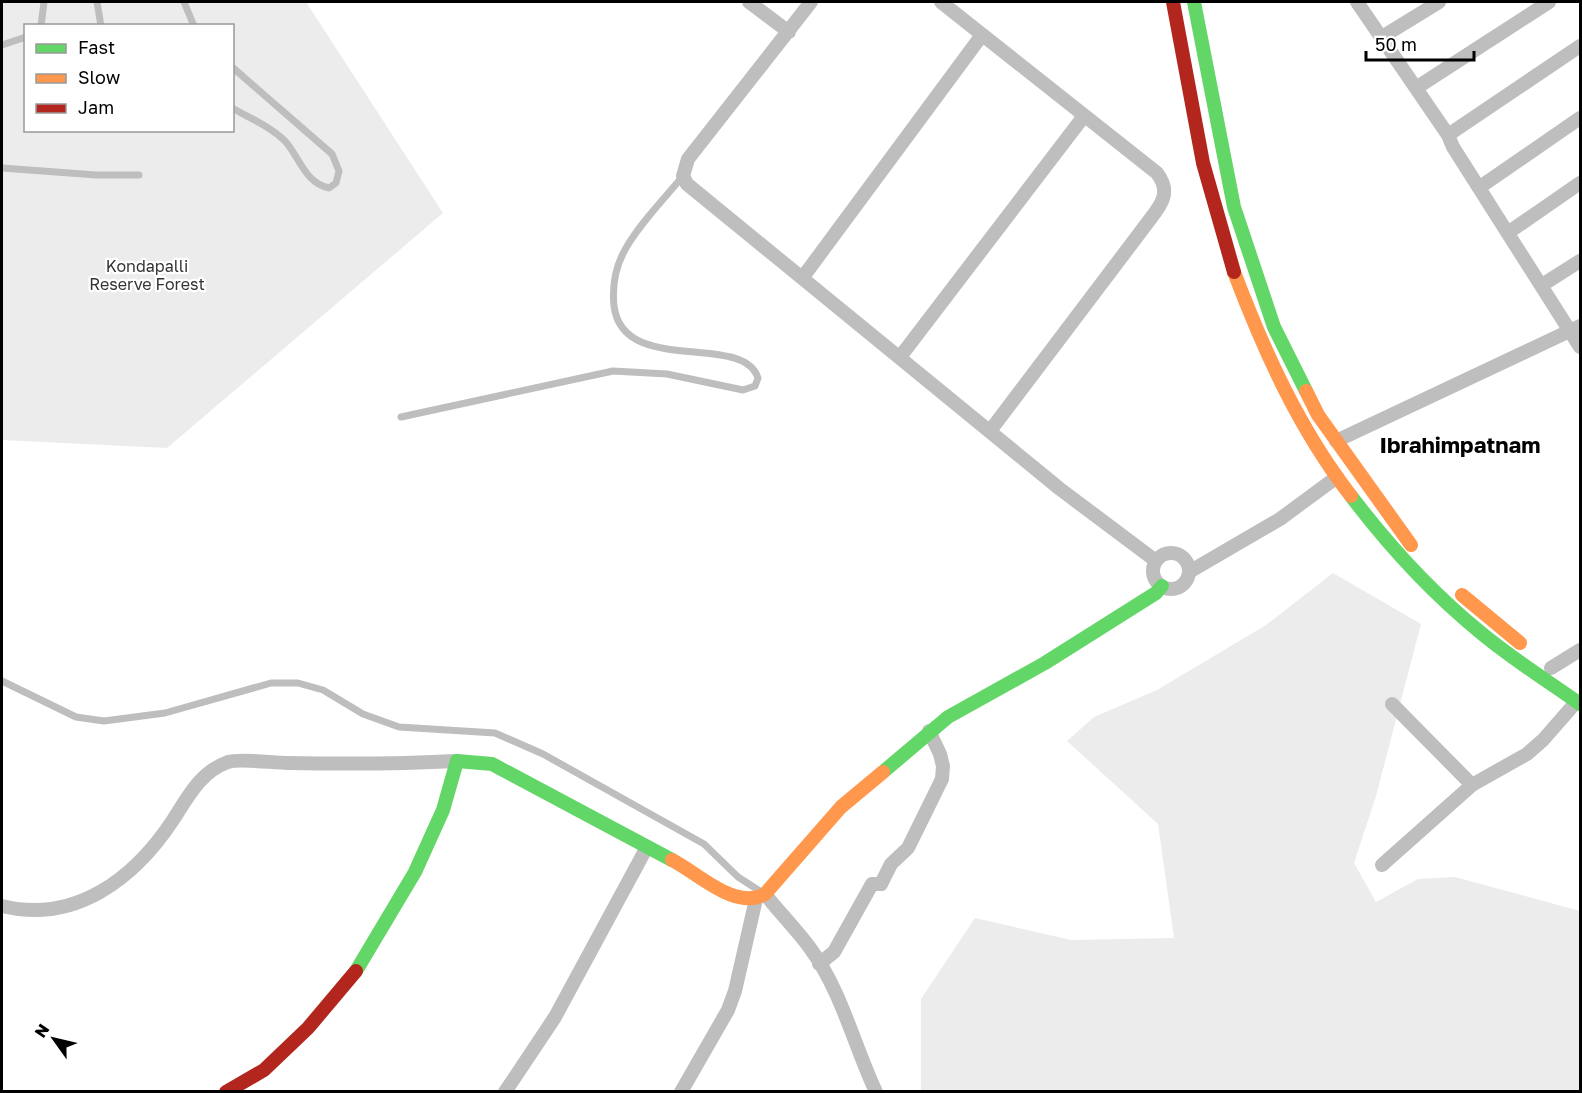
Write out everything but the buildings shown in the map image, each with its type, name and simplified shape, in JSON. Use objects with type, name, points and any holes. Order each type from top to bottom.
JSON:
[{"type":"main road","points":[[1173,2],[1190,99],[1215,214],[1256,333],[1303,424],[1362,513],[1396,552],[1482,634],[1579,703]]},
{"type":"main road","points":[[1194,2],[1234,207],[1274,327],[1297,377],[1336,441],[1377,501],[1423,557]]},
{"type":"main road","points":[[226,1092],[264,1070],[308,1028],[355,973],[415,872],[443,810],[457,761],[492,764],[688,868],[729,894],[745,899],[760,896],[841,807],[929,731],[948,717],[1097,630],[1156,593],[1161,586]]},
{"type":"main road","points":[[1455,589],[1542,661],[1571,680]]},
{"type":"main road","points":[[1482,634],[1494,622]]},
{"type":"street","points":[[749,2],[789,32]]},
{"type":"street","points":[[811,2],[688,159],[683,176],[687,184],[1060,489],[1156,561]]},
{"type":"street","points":[[941,2],[1157,173],[1165,183],[1166,192],[1162,204],[990,431]]},
{"type":"street","points":[[1357,2],[1448,135],[1453,147],[1542,285],[1576,328],[1581,347]]},
{"type":"street","points":[[1382,37],[1439,2]]},
{"type":"street","points":[[1416,88],[1549,2]]},
{"type":"street","points":[[803,277],[982,35]]},
{"type":"street","points":[[1448,135],[1581,46]]},
{"type":"street","points":[[900,357],[1084,116]]},
{"type":"street","points":[[1480,187],[1581,118]]},
{"type":"street","points":[[1509,232],[1581,183]]},
{"type":"street","points":[[1542,285],[1581,261]]},
{"type":"street","points":[[1336,441],[1576,328]]},
{"type":"street","points":[[1189,572],[1185,560],[1175,554],[1163,556],[1156,561],[1154,577],[1161,586],[1167,589],[1179,587],[1189,572],[1280,519],[1337,477]]},
{"type":"street","points":[[1542,661],[1581,650]]},
{"type":"street","points":[[1382,865],[1472,785],[1527,754],[1579,703]]},
{"type":"street","points":[[1392,704],[1472,785]]},
{"type":"street","points":[[819,964],[834,952],[872,884],[881,885],[891,864],[908,848],[942,779],[944,766],[929,731]]},
{"type":"street","points":[[2,906],[65,908],[96,896],[130,872],[172,821],[187,795],[204,776],[230,761],[390,764],[457,761]]},
{"type":"street","points":[[505,1092],[555,1017],[647,847]]},
{"type":"street","points":[[760,896],[810,948],[841,1005],[876,1092]]},
{"type":"street","points":[[681,1092],[728,1010],[735,992],[760,896]]},
{"type":"lane","points":[[41,24],[44,2]]},
{"type":"lane","points":[[97,2],[101,24]]},
{"type":"lane","points":[[184,2],[193,24]]},
{"type":"lane","points":[[2,45],[24,38]]},
{"type":"lane","points":[[234,69],[332,154],[339,171],[336,183],[329,188],[319,186],[310,178],[284,141],[234,109]]},
{"type":"lane","points":[[2,168],[96,175],[139,175]]},
{"type":"lane","points":[[401,417],[613,371],[667,374],[743,390],[755,386],[757,373],[741,361],[642,343],[624,328],[615,310],[613,294],[615,279],[627,247],[683,176]]},
{"type":"lane","points":[[2,681],[76,717],[105,721],[165,713],[271,683],[298,683],[323,690],[363,714],[399,727],[495,734],[543,754],[704,844],[760,896]]},
{"type":"green space","name":"Kondapalli Reserve Forest","points":[[2,2],[306,2],[443,213],[167,448],[2,440]]},
{"type":"green space","points":[[1333,573],[1421,624],[1376,796],[1354,863],[1376,902],[1418,879],[1455,877],[1580,911],[1580,1091],[921,1091],[921,999],[975,918],[1071,940],[1174,938],[1158,824],[1067,741],[1094,717],[1157,690],[1266,625]]},
{"type":"traffic: fast","points":[[1194,2],[1234,207],[1274,327],[1306,391]]},
{"type":"traffic: fast","points":[[1351,496],[1380,533],[1445,601],[1504,651],[1580,704]]},
{"type":"traffic: fast","points":[[883,772],[948,717],[1045,663],[1156,593],[1162,586]]},
{"type":"traffic: fast","points":[[356,971],[415,872],[443,810],[457,761],[492,764],[672,860]]},
{"type":"traffic: slow","points":[[1234,272],[1270,360],[1299,417],[1351,496]]},
{"type":"traffic: slow","points":[[1306,391],[1318,415],[1411,545]]},
{"type":"traffic: slow","points":[[1462,595],[1520,643]]},
{"type":"traffic: slow","points":[[672,860],[729,894],[741,898],[753,898],[765,894],[841,807],[883,772]]},
{"type":"traffic: jam","points":[[1173,2],[1203,163],[1234,272]]},
{"type":"traffic: jam","points":[[226,1092],[264,1070],[308,1028],[356,971]]},
{"type":"district","name":"Ibrahimpatnam","points":[[1460,445]]}]
